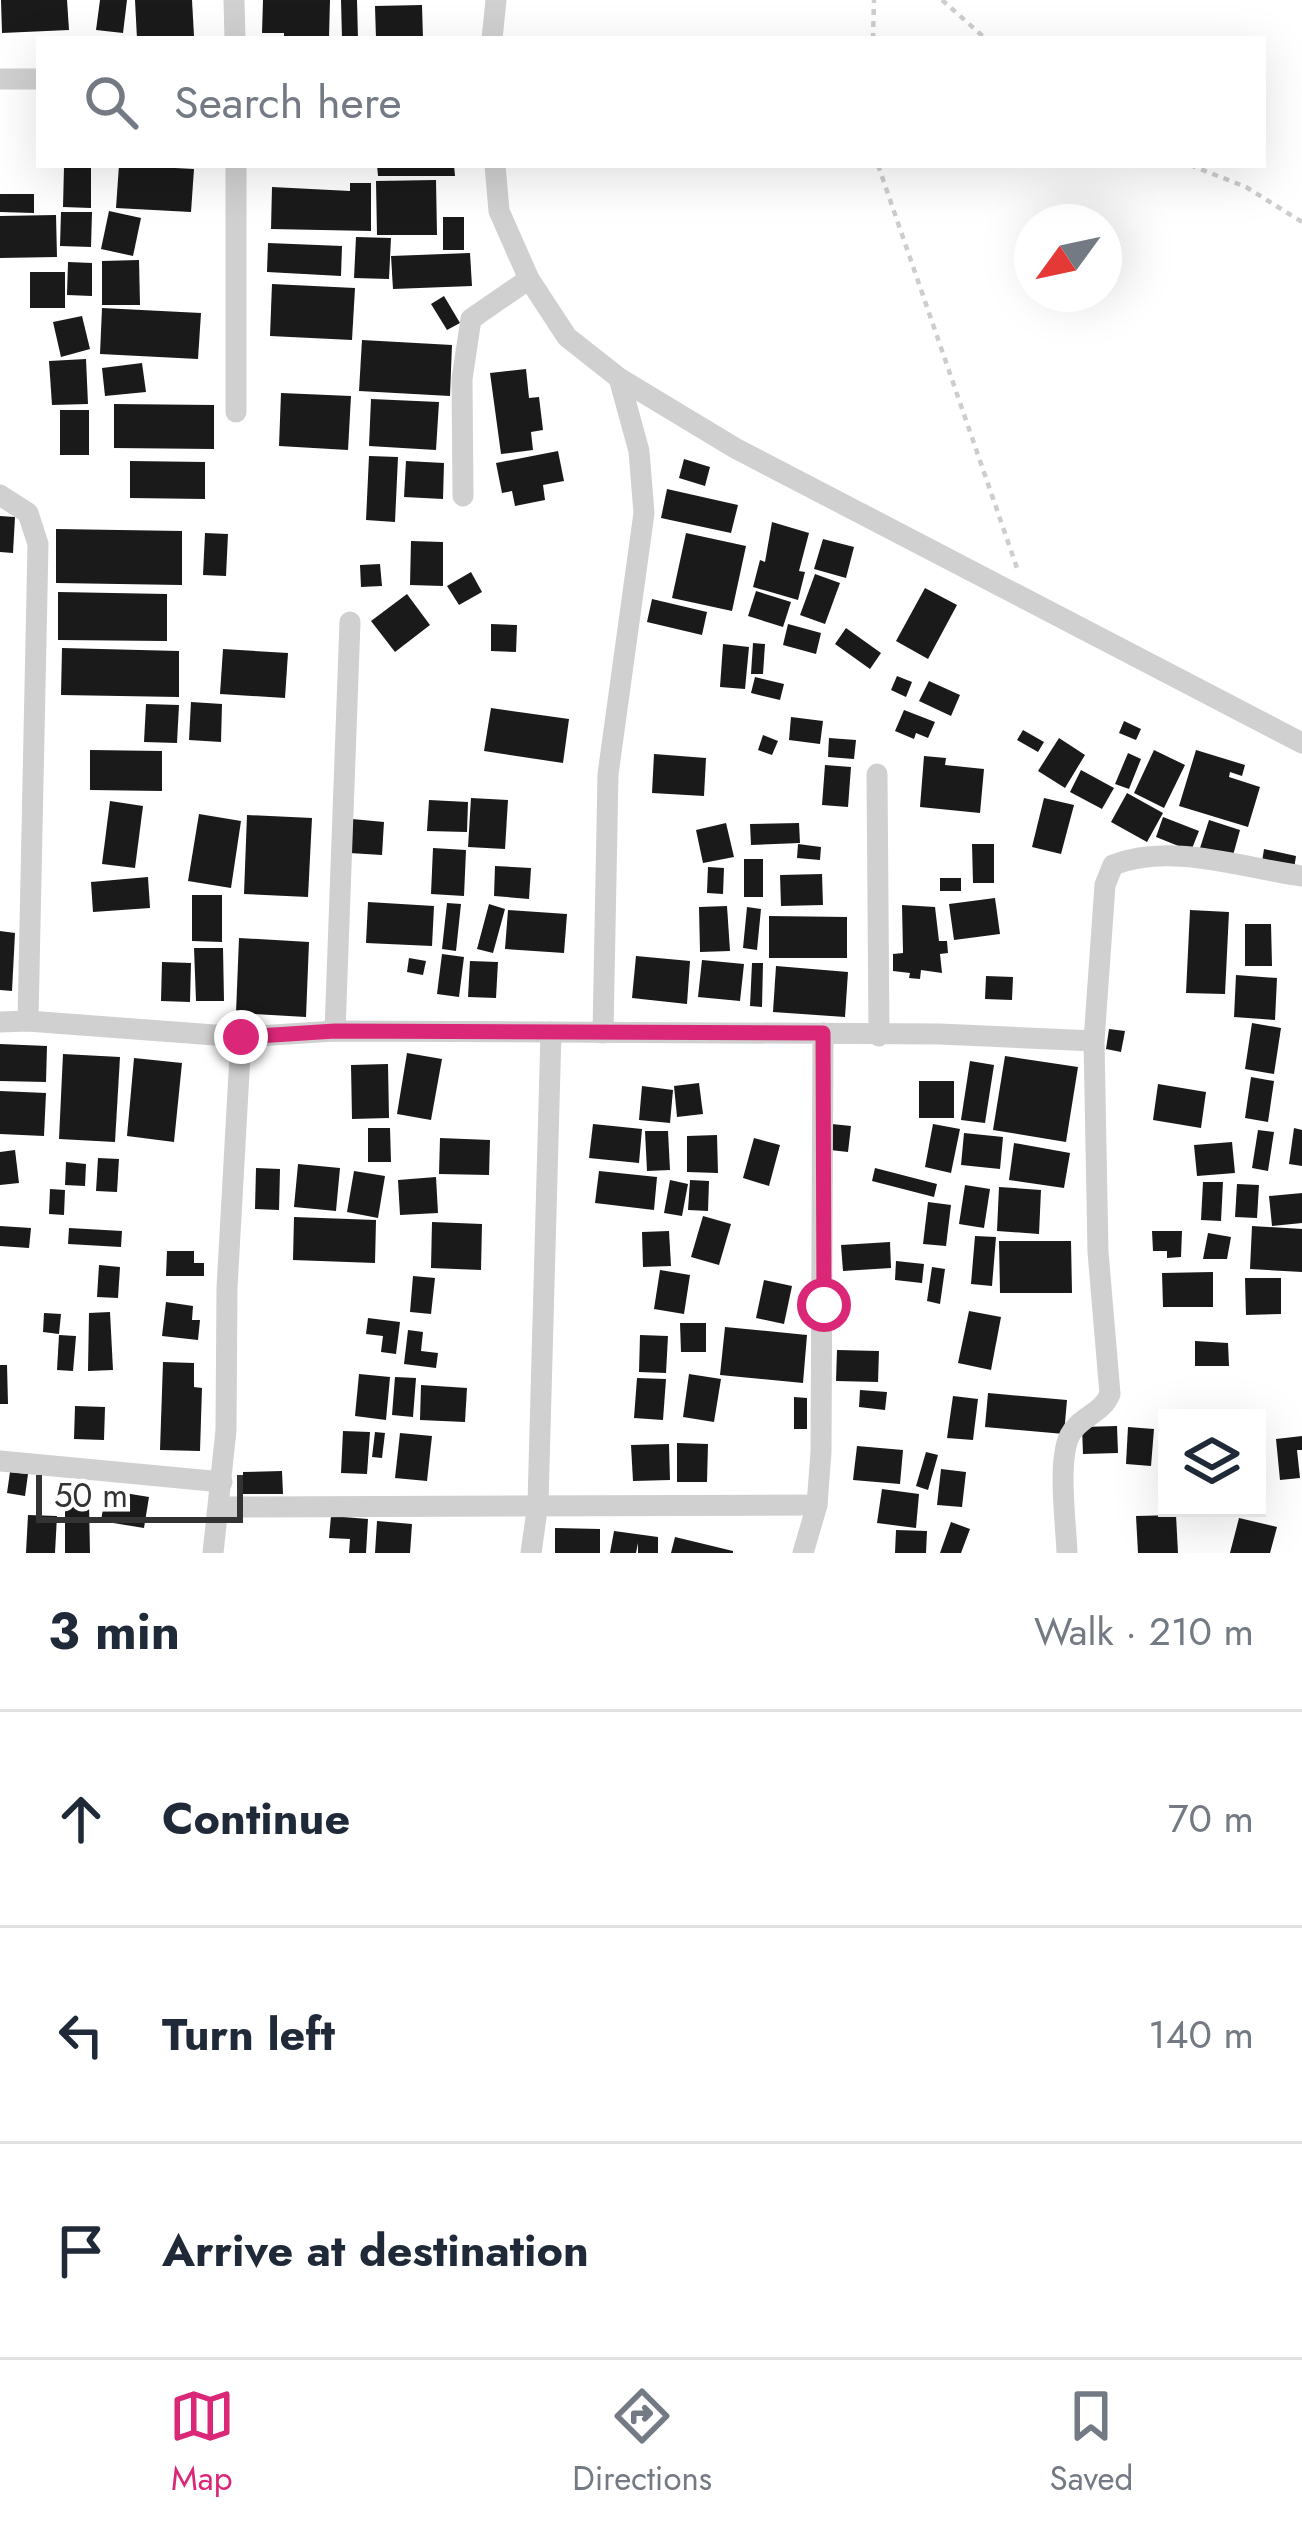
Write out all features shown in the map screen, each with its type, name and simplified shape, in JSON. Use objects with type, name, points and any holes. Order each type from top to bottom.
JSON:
[{"type":"street","points":[[234,0],[235,36]]},
{"type":"street","points":[[492,36],[496,0]]},
{"type":"street","points":[[0,79],[36,79]]},
{"type":"street","points":[[236,168],[236,412]]},
{"type":"street","points":[[495,168],[499,212],[529,279],[567,337],[619,378],[735,448],[1302,743]]},
{"type":"street","points":[[463,496],[462,380],[471,319],[529,279]]},
{"type":"street","points":[[603,1034],[608,774],[644,513],[639,451],[619,378]]},
{"type":"street","points":[[0,495],[28,513],[38,544],[28,1021]]},
{"type":"street","points":[[335,1031],[350,622]]},
{"type":"street","points":[[877,774],[879,1036]]},
{"type":"street","points":[[1066,1553],[1065,1452],[1078,1424],[1106,1404],[1110,1394],[1098,1252],[1094,1041],[1105,885],[1113,865],[1138,855],[1200,859],[1302,876]]},
{"type":"street","points":[[0,1022],[241,1037],[335,1031],[823,1033],[1094,1041]]},
{"type":"street","points":[[532,1553],[538,1503],[551,1032]]},
{"type":"street","points":[[803,1553],[817,1505],[824,1305],[823,1033]]},
{"type":"street","points":[[213,1553],[222,1482],[241,1037]]},
{"type":"street","points":[[0,1461],[222,1482]]},
{"type":"street","points":[[220,1507],[817,1505]]},
{"type":"path","points":[[873,36],[874,0]]},
{"type":"path","points":[[942,0],[983,36]]},
{"type":"path","points":[[879,168],[1017,567],[1012,592]]},
{"type":"path","points":[[1197,168],[1246,188],[1302,222]]},
{"type":"building","points":[[1,0],[67,0],[69,30],[2,33]]},
{"type":"building","points":[[100,0],[127,0],[123,33],[96,30]]},
{"type":"building","points":[[135,0],[192,0],[194,36],[137,36]]},
{"type":"building","points":[[263,0],[330,0],[329,36],[262,33]]},
{"type":"building","points":[[341,0],[357,0],[358,36],[342,36]]},
{"type":"building","points":[[422,5],[423,36],[376,36],[375,6]]},
{"type":"building","points":[[64,168],[91,168],[91,208],[63,207]]},
{"type":"building","points":[[119,168],[194,169],[191,212],[116,208]]},
{"type":"building","points":[[377,168],[454,168],[455,176],[378,176]]},
{"type":"building","points":[[436,180],[437,235],[377,235],[376,181]]},
{"type":"building","points":[[350,183],[371,183],[371,231],[271,229],[272,187],[350,191]]},
{"type":"building","points":[[0,194],[34,194],[34,213],[0,212]]},
{"type":"building","points":[[109,211],[141,218],[133,256],[101,249]]},
{"type":"building","points":[[61,212],[92,212],[91,247],[60,246]]},
{"type":"building","points":[[56,215],[57,257],[0,258],[0,216]]},
{"type":"building","points":[[443,217],[464,217],[464,250],[443,250]]},
{"type":"building","points":[[356,237],[391,238],[389,279],[354,278]]},
{"type":"building","points":[[268,243],[342,246],[341,276],[267,272]]},
{"type":"building","points":[[470,253],[472,286],[393,289],[391,256]]},
{"type":"building","points":[[139,260],[140,305],[102,305],[102,261]]},
{"type":"building","points":[[68,262],[92,263],[92,296],[67,295]]},
{"type":"building","points":[[30,272],[65,272],[65,308],[30,308]]},
{"type":"building","points":[[272,284],[355,288],[352,340],[270,336]]},
{"type":"building","points":[[444,296],[460,323],[447,330],[431,304]]},
{"type":"building","points":[[102,308],[201,313],[198,359],[100,354]]},
{"type":"building","points":[[82,316],[90,349],[61,357],[53,322]]},
{"type":"building","points":[[362,340],[452,345],[450,396],[359,391]]},
{"type":"building","points":[[86,359],[88,404],[52,405],[49,361]]},
{"type":"building","points":[[142,363],[146,392],[105,396],[102,368]]},
{"type":"building","points":[[526,369],[529,398],[539,397],[543,430],[531,432],[533,450],[501,454],[490,373]]},
{"type":"building","points":[[281,393],[351,396],[348,450],[279,446]]},
{"type":"building","points":[[371,399],[439,402],[436,450],[369,446]]},
{"type":"building","points":[[114,404],[214,405],[214,449],[114,448]]},
{"type":"building","points":[[60,410],[89,410],[89,455],[60,455]]},
{"type":"building","points":[[558,451],[564,481],[543,485],[545,500],[515,506],[512,491],[502,493],[496,463]]},
{"type":"building","points":[[369,456],[398,457],[395,522],[366,520]]},
{"type":"building","points":[[684,459],[710,467],[705,486],[679,478]]},
{"type":"building","points":[[130,461],[205,462],[205,499],[130,498]]},
{"type":"building","points":[[406,461],[444,463],[443,499],[404,497]]},
{"type":"building","points":[[667,489],[738,505],[731,533],[661,518]]},
{"type":"building","points":[[0,516],[15,517],[13,553],[0,552]]},
{"type":"building","points":[[772,522],[809,533],[799,571],[805,572],[798,600],[753,587],[760,560],[765,562]]},
{"type":"building","points":[[56,529],[182,531],[182,585],[56,583]]},
{"type":"building","points":[[205,533],[228,534],[226,576],[203,575]]},
{"type":"building","points":[[686,533],[746,546],[732,611],[672,598]]},
{"type":"building","points":[[823,539],[854,547],[846,578],[814,569]]},
{"type":"building","points":[[411,541],[443,542],[443,586],[410,585]]},
{"type":"building","points":[[380,564],[382,586],[361,587],[360,565]]},
{"type":"building","points":[[471,572],[482,592],[459,605],[447,586]]},
{"type":"building","points":[[815,574],[840,583],[825,624],[800,615]]},
{"type":"building","points":[[925,588],[957,605],[928,659],[896,641]]},
{"type":"building","points":[[756,591],[791,602],[783,627],[748,616]]},
{"type":"building","points":[[58,592],[167,594],[167,641],[58,640]]},
{"type":"building","points":[[407,594],[430,625],[395,652],[371,621]]},
{"type":"building","points":[[652,599],[707,612],[702,635],[647,622]]},
{"type":"building","points":[[491,624],[517,625],[516,652],[491,651]]},
{"type":"building","points":[[788,624],[821,633],[816,654],[783,645]]},
{"type":"building","points":[[846,628],[881,653],[870,669],[835,644]]},
{"type":"building","points":[[753,643],[765,644],[763,674],[751,674]]},
{"type":"building","points":[[723,644],[749,647],[745,689],[720,687]]},
{"type":"building","points":[[62,648],[179,651],[179,697],[61,695]]},
{"type":"building","points":[[223,649],[288,653],[285,698],[220,694]]},
{"type":"building","points":[[897,676],[912,682],[906,697],[891,690]]},
{"type":"building","points":[[755,677],[784,684],[780,700],[751,693]]},
{"type":"building","points":[[929,681],[960,695],[951,716],[919,701]]},
{"type":"building","points":[[191,702],[222,704],[221,742],[189,740]]},
{"type":"building","points":[[146,704],[179,705],[177,743],[144,742]]},
{"type":"building","points":[[491,708],[569,719],[563,763],[484,751]]},
{"type":"building","points":[[904,710],[935,722],[928,738],[916,733],[914,739],[895,731]]},
{"type":"building","points":[[791,717],[823,721],[820,744],[789,740]]},
{"type":"building","points":[[1124,721],[1141,729],[1136,740],[1119,733]]},
{"type":"building","points":[[1023,730],[1044,742],[1038,752],[1017,740]]},
{"type":"building","points":[[763,735],[778,741],[772,755],[758,750]]},
{"type":"building","points":[[829,738],[856,740],[854,759],[828,757]]},
{"type":"building","points":[[1059,738],[1085,755],[1065,788],[1038,771]]},
{"type":"building","points":[[90,750],[162,751],[162,791],[90,790]]},
{"type":"building","points":[[1154,750],[1185,765],[1164,808],[1134,793]]},
{"type":"building","points":[[1196,750],[1245,765],[1242,776],[1230,772],[1229,777],[1260,787],[1248,827],[1179,806]]},
{"type":"building","points":[[1128,753],[1141,759],[1129,789],[1115,784]]},
{"type":"building","points":[[654,754],[706,758],[704,796],[652,793]]},
{"type":"building","points":[[924,756],[946,758],[945,765],[984,769],[980,813],[920,807]]},
{"type":"building","points":[[825,765],[851,767],[848,807],[822,805]]},
{"type":"building","points":[[1081,770],[1114,788],[1102,809],[1070,792]]},
{"type":"building","points":[[1127,793],[1163,813],[1147,842],[1111,822]]},
{"type":"building","points":[[471,798],[508,800],[505,849],[468,847]]},
{"type":"building","points":[[1044,798],[1074,805],[1061,854],[1032,847]]},
{"type":"building","points":[[429,800],[468,802],[467,832],[427,831]]},
{"type":"building","points":[[110,801],[143,806],[135,868],[102,864]]},
{"type":"building","points":[[199,814],[241,821],[231,888],[188,881]]},
{"type":"building","points":[[247,815],[312,818],[308,897],[244,894]]},
{"type":"building","points":[[1163,817],[1199,831],[1191,851],[1156,837]]},
{"type":"building","points":[[352,819],[384,822],[382,855],[349,853]]},
{"type":"building","points":[[1209,820],[1240,830],[1232,859],[1200,848]]},
{"type":"building","points":[[726,823],[734,857],[703,863],[696,830]]},
{"type":"building","points":[[799,823],[800,843],[751,845],[750,824]]},
{"type":"building","points":[[798,844],[821,847],[820,860],[797,858]]},
{"type":"building","points":[[972,844],[994,844],[994,883],[973,883]]},
{"type":"building","points":[[433,848],[466,850],[464,896],[431,894]]},
{"type":"building","points":[[1264,849],[1296,856],[1294,869],[1262,862]]},
{"type":"building","points":[[744,859],[763,859],[763,897],[744,897]]},
{"type":"building","points":[[495,866],[531,868],[529,899],[494,896]]},
{"type":"building","points":[[708,867],[724,868],[723,894],[707,893]]},
{"type":"building","points":[[822,874],[823,905],[781,906],[780,875]]},
{"type":"building","points":[[148,877],[150,908],[93,912],[91,882]]},
{"type":"building","points":[[940,878],[961,878],[961,891],[940,891]]},
{"type":"building","points":[[192,895],[222,895],[222,942],[192,941]]},
{"type":"building","points":[[995,898],[1000,934],[954,940],[949,904]]},
{"type":"building","points":[[368,902],[434,906],[432,946],[366,943]]},
{"type":"building","points":[[447,903],[461,904],[456,951],[442,949]]},
{"type":"building","points":[[489,904],[505,909],[493,953],[477,949]]},
{"type":"building","points":[[902,905],[935,907],[939,941],[947,941],[948,953],[940,954],[942,973],[921,970],[920,979],[893,971],[893,954],[903,953]]},
{"type":"building","points":[[727,906],[730,951],[700,952],[699,907]]},
{"type":"building","points":[[747,907],[761,909],[757,950],[743,948]]},
{"type":"building","points":[[508,910],[567,914],[564,953],[505,949]]},
{"type":"building","points":[[1190,910],[1229,912],[1225,994],[1186,993]]},
{"type":"building","points":[[769,916],[847,917],[847,958],[769,958]]},
{"type":"building","points":[[1245,924],[1271,924],[1272,966],[1245,966]]},
{"type":"building","points":[[0,931],[15,933],[12,991],[0,990]]},
{"type":"building","points":[[239,938],[309,942],[306,1017],[236,1013]]},
{"type":"building","points":[[194,948],[223,948],[224,1001],[196,1001]]},
{"type":"building","points":[[442,954],[464,957],[459,997],[437,994]]},
{"type":"building","points":[[636,956],[690,961],[687,1004],[632,998]]},
{"type":"building","points":[[409,958],[426,961],[423,975],[407,972]]},
{"type":"building","points":[[702,960],[744,964],[740,1001],[698,997]]},
{"type":"building","points":[[470,961],[498,962],[496,998],[468,997]]},
{"type":"building","points":[[162,962],[191,963],[190,1002],[161,1001]]},
{"type":"building","points":[[752,963],[763,963],[762,1007],[750,1006]]},
{"type":"building","points":[[776,966],[848,972],[845,1017],[773,1012]]},
{"type":"building","points":[[1236,975],[1277,978],[1275,1020],[1234,1017]]},
{"type":"building","points":[[986,976],[1013,977],[1012,1000],[985,999]]},
{"type":"building","points":[[1252,1023],[1281,1028],[1274,1074],[1245,1069]]},
{"type":"building","points":[[1109,1029],[1125,1031],[1121,1052],[1106,1049]]},
{"type":"building","points":[[0,1044],[47,1046],[46,1082],[0,1081]]},
{"type":"building","points":[[407,1053],[442,1059],[431,1120],[397,1114]]},
{"type":"building","points":[[63,1054],[120,1057],[115,1142],[59,1139]]},
{"type":"building","points":[[1005,1056],[1078,1067],[1066,1142],[993,1130]]},
{"type":"building","points":[[134,1058],[182,1063],[174,1142],[127,1136]]},
{"type":"building","points":[[970,1061],[994,1065],[985,1123],[961,1120]]},
{"type":"building","points":[[388,1064],[389,1118],[352,1119],[351,1065]]},
{"type":"building","points":[[1251,1077],[1274,1081],[1268,1122],[1245,1118]]},
{"type":"building","points":[[919,1081],[954,1081],[954,1118],[919,1118]]},
{"type":"building","points":[[699,1083],[703,1114],[677,1117],[674,1086]]},
{"type":"building","points":[[1158,1084],[1206,1092],[1201,1128],[1153,1120]]},
{"type":"building","points":[[642,1086],[673,1090],[670,1123],[639,1120]]},
{"type":"building","points":[[0,1091],[46,1093],[44,1136],[0,1134]]},
{"type":"building","points":[[593,1124],[642,1129],[639,1163],[589,1158]]},
{"type":"building","points":[[832,1124],[851,1126],[848,1152],[830,1150]]},
{"type":"building","points":[[933,1124],[960,1129],[951,1173],[925,1167]]},
{"type":"building","points":[[368,1128],[390,1128],[391,1162],[368,1162]]},
{"type":"building","points":[[1294,1128],[1302,1130],[1302,1166],[1289,1164]]},
{"type":"building","points":[[1258,1130],[1274,1132],[1268,1171],[1252,1168]]},
{"type":"building","points":[[645,1131],[668,1131],[670,1170],[647,1171]]},
{"type":"building","points":[[964,1133],[1003,1137],[1000,1169],[961,1165]]},
{"type":"building","points":[[717,1135],[718,1173],[687,1172],[687,1136]]},
{"type":"building","points":[[440,1138],[490,1140],[489,1175],[439,1174]]},
{"type":"building","points":[[754,1138],[780,1145],[769,1186],[743,1178]]},
{"type":"building","points":[[1232,1142],[1235,1173],[1197,1176],[1194,1145]]},
{"type":"building","points":[[1014,1143],[1070,1153],[1064,1188],[1009,1180]]},
{"type":"building","points":[[15,1150],[19,1183],[0,1185],[0,1152]]},
{"type":"building","points":[[98,1158],[119,1159],[117,1192],[96,1191]]},
{"type":"building","points":[[66,1162],[86,1164],[85,1186],[65,1185]]},
{"type":"building","points":[[298,1164],[340,1168],[336,1211],[294,1207]]},
{"type":"building","points":[[256,1168],[280,1169],[279,1210],[255,1209]]},
{"type":"building","points":[[875,1168],[937,1184],[934,1197],[872,1181]]},
{"type":"building","points":[[354,1171],[385,1176],[378,1218],[347,1212]]},
{"type":"building","points":[[599,1171],[657,1177],[654,1210],[595,1203]]},
{"type":"building","points":[[436,1177],[438,1213],[400,1215],[398,1180]]},
{"type":"building","points":[[670,1180],[688,1184],[682,1216],[664,1213]]},
{"type":"building","points":[[690,1180],[709,1181],[708,1211],[688,1210]]},
{"type":"building","points":[[1203,1182],[1223,1182],[1221,1221],[1201,1220]]},
{"type":"building","points":[[1237,1184],[1259,1185],[1257,1218],[1235,1217]]},
{"type":"building","points":[[965,1185],[990,1189],[984,1228],[959,1224]]},
{"type":"building","points":[[999,1187],[1041,1190],[1039,1234],[997,1231]]},
{"type":"building","points":[[50,1189],[65,1190],[64,1215],[49,1214]]},
{"type":"building","points":[[1302,1193],[1302,1223],[1272,1226],[1269,1196]]},
{"type":"building","points":[[928,1202],[951,1205],[946,1246],[923,1244]]},
{"type":"building","points":[[703,1216],[731,1224],[719,1265],[691,1257]]},
{"type":"building","points":[[294,1217],[376,1220],[375,1263],[293,1260]]},
{"type":"building","points":[[432,1222],[482,1224],[481,1270],[431,1268]]},
{"type":"building","points":[[0,1226],[31,1228],[29,1248],[0,1246]]},
{"type":"building","points":[[1252,1226],[1302,1229],[1302,1272],[1250,1269]]},
{"type":"building","points":[[69,1228],[122,1231],[121,1247],[68,1244]]},
{"type":"building","points":[[669,1231],[671,1266],[643,1267],[642,1232]]},
{"type":"building","points":[[1152,1231],[1182,1231],[1181,1257],[1167,1258],[1167,1251],[1153,1251]]},
{"type":"building","points":[[1208,1233],[1231,1237],[1227,1259],[1203,1259]]},
{"type":"building","points":[[975,1236],[996,1237],[992,1286],[971,1284]]},
{"type":"building","points":[[999,1241],[1071,1241],[1072,1293],[1000,1293]]},
{"type":"building","points":[[890,1242],[891,1268],[843,1271],[841,1245]]},
{"type":"building","points":[[167,1251],[194,1251],[194,1263],[204,1263],[204,1276],[166,1276]]},
{"type":"building","points":[[896,1261],[924,1264],[922,1283],[895,1280]]},
{"type":"building","points":[[99,1265],[120,1267],[118,1298],[97,1297]]},
{"type":"building","points":[[932,1267],[945,1269],[940,1304],[927,1301]]},
{"type":"building","points":[[660,1270],[690,1275],[684,1314],[654,1309]]},
{"type":"building","points":[[1213,1272],[1213,1307],[1163,1307],[1162,1273]]},
{"type":"building","points":[[413,1276],[435,1278],[431,1314],[410,1312]]},
{"type":"building","points":[[1245,1278],[1281,1278],[1281,1314],[1246,1315]]},
{"type":"building","points":[[764,1280],[792,1286],[784,1324],[756,1318]]},
{"type":"building","points":[[166,1302],[193,1306],[192,1320],[200,1320],[198,1340],[162,1336]]},
{"type":"building","points":[[969,1311],[1001,1317],[991,1370],[958,1363]]},
{"type":"building","points":[[110,1312],[113,1370],[88,1371],[89,1313]]},
{"type":"building","points":[[44,1313],[61,1314],[59,1334],[43,1332]]},
{"type":"building","points":[[368,1318],[400,1322],[396,1354],[381,1352],[383,1336],[366,1334]]},
{"type":"building","points":[[680,1323],[706,1323],[706,1352],[681,1352]]},
{"type":"building","points":[[725,1327],[807,1335],[803,1383],[720,1375]]},
{"type":"building","points":[[408,1330],[423,1332],[421,1351],[438,1353],[436,1368],[404,1364]]},
{"type":"building","points":[[59,1335],[76,1336],[73,1371],[57,1370]]},
{"type":"building","points":[[640,1335],[668,1336],[666,1373],[639,1372]]},
{"type":"building","points":[[1195,1341],[1228,1343],[1229,1366],[1195,1366]]},
{"type":"building","points":[[837,1350],[879,1351],[878,1382],[836,1381]]},
{"type":"building","points":[[163,1362],[194,1363],[194,1387],[202,1388],[200,1451],[160,1450]]},
{"type":"building","points":[[0,1365],[7,1365],[8,1404],[0,1404]]},
{"type":"building","points":[[359,1374],[390,1377],[386,1420],[355,1416]]},
{"type":"building","points":[[689,1374],[721,1379],[714,1422],[683,1417]]},
{"type":"building","points":[[395,1377],[416,1378],[413,1417],[392,1415]]},
{"type":"building","points":[[637,1378],[666,1379],[663,1420],[634,1418]]},
{"type":"building","points":[[421,1385],[467,1388],[465,1422],[420,1420]]},
{"type":"building","points":[[860,1390],[887,1392],[885,1410],[859,1407]]},
{"type":"building","points":[[988,1393],[1067,1400],[1064,1434],[985,1427]]},
{"type":"building","points":[[953,1396],[978,1399],[973,1440],[947,1438]]},
{"type":"building","points":[[794,1397],[807,1398],[807,1429],[794,1429]]},
{"type":"building","points":[[75,1406],[105,1407],[104,1440],[74,1439]]},
{"type":"building","points":[[1117,1426],[1118,1453],[1083,1454],[1082,1427]]},
{"type":"building","points":[[1128,1427],[1154,1429],[1151,1466],[1126,1464]]},
{"type":"building","points":[[343,1431],[370,1432],[367,1474],[341,1473]]},
{"type":"building","points":[[375,1432],[385,1433],[382,1458],[372,1457]]},
{"type":"building","points":[[400,1433],[432,1436],[427,1481],[395,1478]]},
{"type":"building","points":[[1302,1436],[1302,1450],[1297,1450],[1300,1478],[1280,1480],[1276,1439]]},
{"type":"building","points":[[677,1443],[708,1444],[707,1482],[677,1482]]},
{"type":"building","points":[[669,1444],[670,1480],[633,1481],[631,1445]]},
{"type":"building","points":[[857,1446],[903,1450],[900,1484],[853,1480]]},
{"type":"building","points":[[926,1452],[938,1455],[928,1490],[916,1486]]},
{"type":"building","points":[[941,1469],[966,1472],[962,1507],[937,1505]]},
{"type":"building","points":[[282,1471],[283,1494],[243,1494],[243,1472]]},
{"type":"building","points":[[10,1472],[28,1474],[25,1496],[7,1493]]},
{"type":"building","points":[[882,1489],[919,1494],[916,1528],[877,1523]]},
{"type":"building","points":[[106,1490],[149,1497],[144,1528],[101,1521]]},
{"type":"building","points":[[65,1502],[89,1502],[90,1553],[65,1553]]},
{"type":"building","points":[[28,1515],[57,1516],[55,1553],[26,1553]]},
{"type":"building","points":[[331,1516],[368,1519],[366,1553],[349,1553],[350,1539],[329,1538]]},
{"type":"building","points":[[1136,1516],[1176,1517],[1178,1553],[1138,1553]]},
{"type":"building","points":[[1239,1518],[1277,1527],[1270,1553],[1230,1553]]},
{"type":"building","points":[[377,1521],[412,1524],[410,1553],[375,1553]]},
{"type":"building","points":[[951,1522],[970,1529],[961,1553],[940,1553]]},
{"type":"building","points":[[555,1528],[600,1529],[600,1553],[555,1553]]},
{"type":"building","points":[[896,1530],[927,1531],[926,1553],[895,1553]]},
{"type":"building","points":[[614,1531],[658,1537],[658,1553],[638,1553],[638,1543],[636,1553],[610,1553]]},
{"type":"building","points":[[675,1537],[733,1551],[733,1553],[671,1553]]},
{"type":"route","points":[[241,1037],[335,1031],[823,1033],[824,1305]]}]
